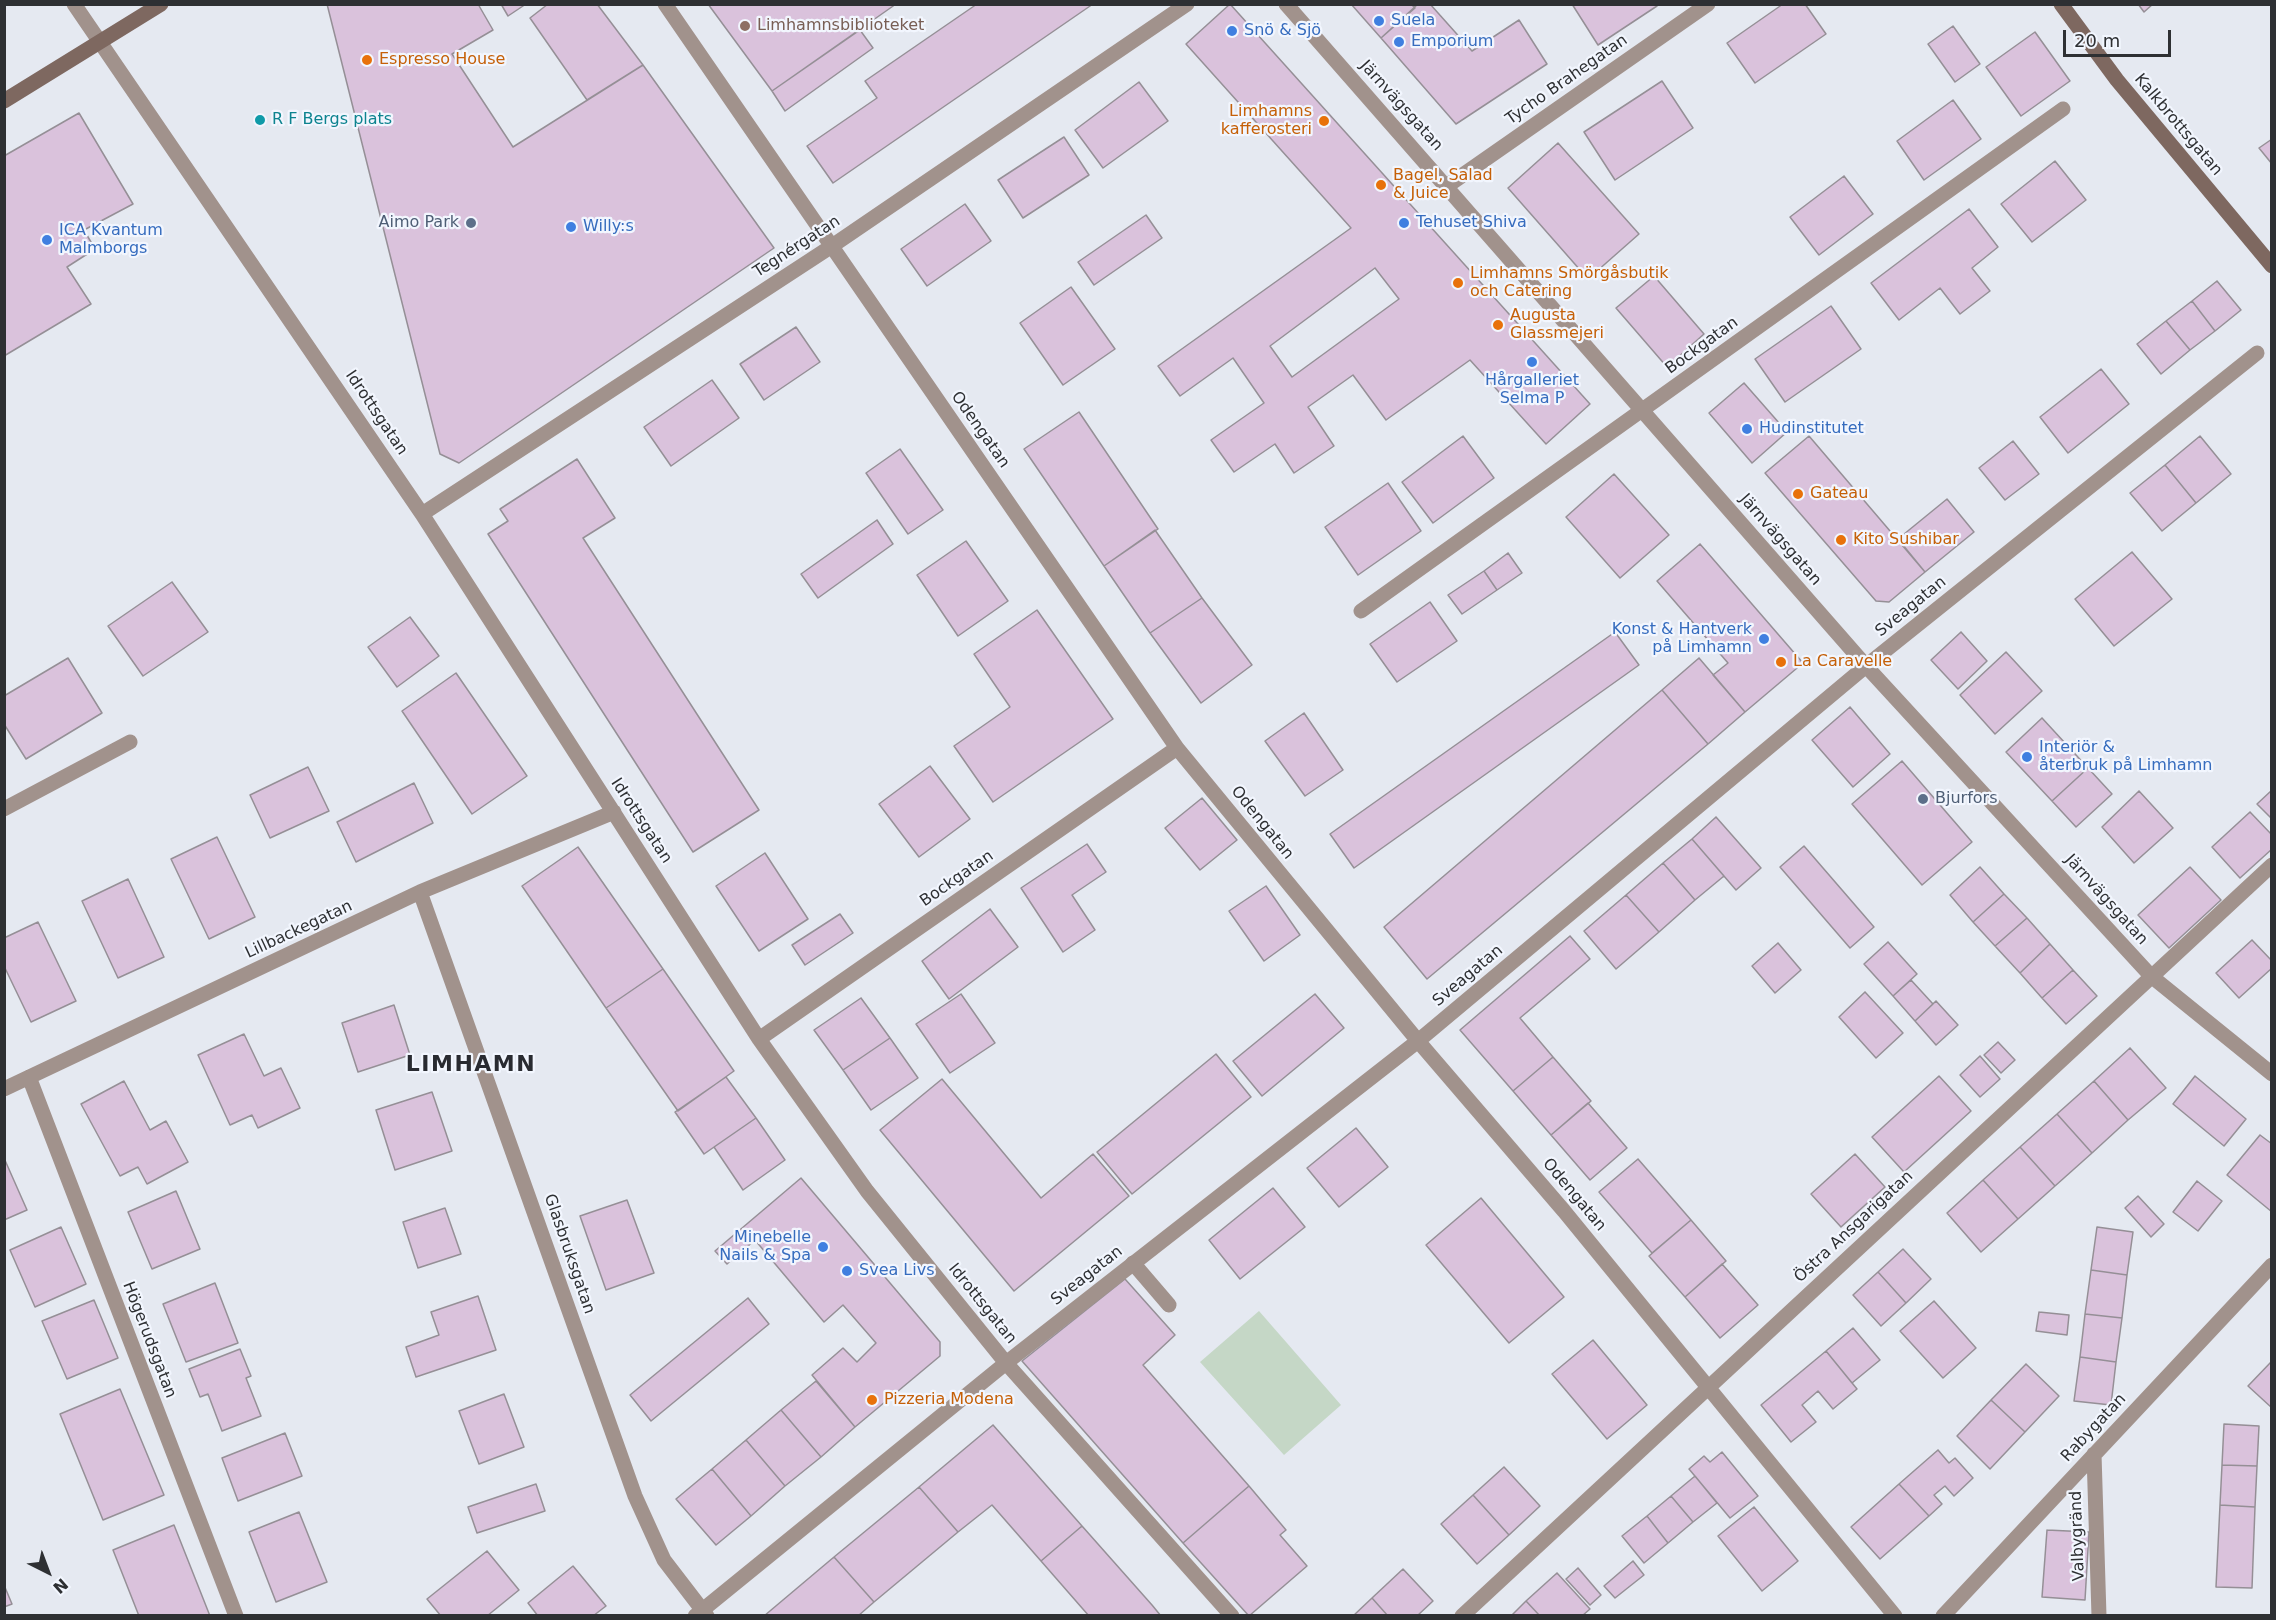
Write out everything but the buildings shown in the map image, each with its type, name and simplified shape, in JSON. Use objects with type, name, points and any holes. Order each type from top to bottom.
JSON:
[{"type":"main road","points":[[4,101],[162,4]]},
{"type":"main road","name":"Kalkbrottsgatan","points":[[2061,4],[2117,80],[2271,266]]},
{"type":"street","name":"Idrottsgatan","points":[[74,4],[422,514],[759,1039],[867,1191],[1006,1363],[1232,1616]]},
{"type":"street","name":"Odengatan","points":[[665,4],[1177,748],[1418,1041],[1564,1211],[1895,1616]]},
{"type":"street","name":"Tegnérgatan","points":[[422,514],[832,246],[1188,4]]},
{"type":"street","name":"Järnvägsgatan","points":[[1286,4],[1866,666],[2151,976],[2271,1074]]},
{"type":"street","name":"Tycho Brahegatan","points":[[1447,186],[1708,4]]},
{"type":"street","name":"Bockgatan","points":[[1361,611],[2063,109]]},
{"type":"street","name":"Sveagatan","points":[[701,1614],[1006,1363],[1418,1041],[1866,666],[2257,353]]},
{"type":"street","points":[[4,809],[130,742]]},
{"type":"street","name":"Bockgatan","points":[[759,1039],[1177,748]]},
{"type":"street","name":"Lillbackegatan","points":[[4,1089],[420,892],[614,812]]},
{"type":"street","name":"Östra Ansgarigatan","points":[[1462,1616],[2271,865]]},
{"type":"street","name":"Glasbruksgatan","points":[[420,892],[635,1496],[664,1560],[701,1614]]},
{"type":"street","name":"Högerudsgatan","points":[[29,1077],[236,1616]]},
{"type":"street","points":[[1133,1263],[1169,1305]]},
{"type":"street","name":"Rabygatan","points":[[1943,1616],[2271,1265]]},
{"type":"street","name":"Valbygränd","points":[[2094,1454],[2099,1616]]},
{"type":"green space","points":[[1259,1311],[1341,1405],[1284,1455],[1200,1362]]},
{"type":"place","name":"Suela","points":[[1379,21]]},
{"type":"place","name":"Limhamnsbiblioteket","points":[[745,26]]},
{"type":"place","name":"Snö & Sjö","points":[[1232,31]]},
{"type":"place","name":"Emporium","points":[[1399,42]]},
{"type":"place","name":"Espresso House","points":[[367,60]]},
{"type":"place","name":"R F Bergs plats","points":[[260,120]]},
{"type":"place","name":"Limhamns kafferosteri","points":[[1324,121]]},
{"type":"place","name":"Bagel, Salad & Juice","points":[[1381,185]]},
{"type":"place","name":"Aimo Park","points":[[471,223]]},
{"type":"place","name":"Tehuset Shiva","points":[[1404,223]]},
{"type":"place","name":"Willy:s","points":[[571,227]]},
{"type":"place","name":"ICA Kvantum Malmborgs","points":[[47,240]]},
{"type":"place","name":"Limhamns Smörgåsbutik och Catering","points":[[1458,283]]},
{"type":"place","name":"Augusta Glassmejeri","points":[[1498,325]]},
{"type":"place","name":"Hårgalleriet Selma P","points":[[1532,362]]},
{"type":"place","name":"Hudinstitutet","points":[[1747,429]]},
{"type":"place","name":"Gateau","points":[[1798,494]]},
{"type":"place","name":"Kito Sushibar","points":[[1841,540]]},
{"type":"place","name":"Konst & Hantverk på Limhamn","points":[[1764,639]]},
{"type":"place","name":"La Caravelle","points":[[1781,662]]},
{"type":"place","name":"Interiör & återbruk på Limhamn","points":[[2027,757]]},
{"type":"place","name":"Bjurfors","points":[[1923,799]]},
{"type":"place","name":"Minebelle Nails & Spa","points":[[823,1247]]},
{"type":"place","name":"Svea Livs","points":[[847,1271]]},
{"type":"place","name":"Pizzeria Modena","points":[[872,1400]]},
{"type":"district","name":"LIMHAMN","points":[[471,1065]]}]
